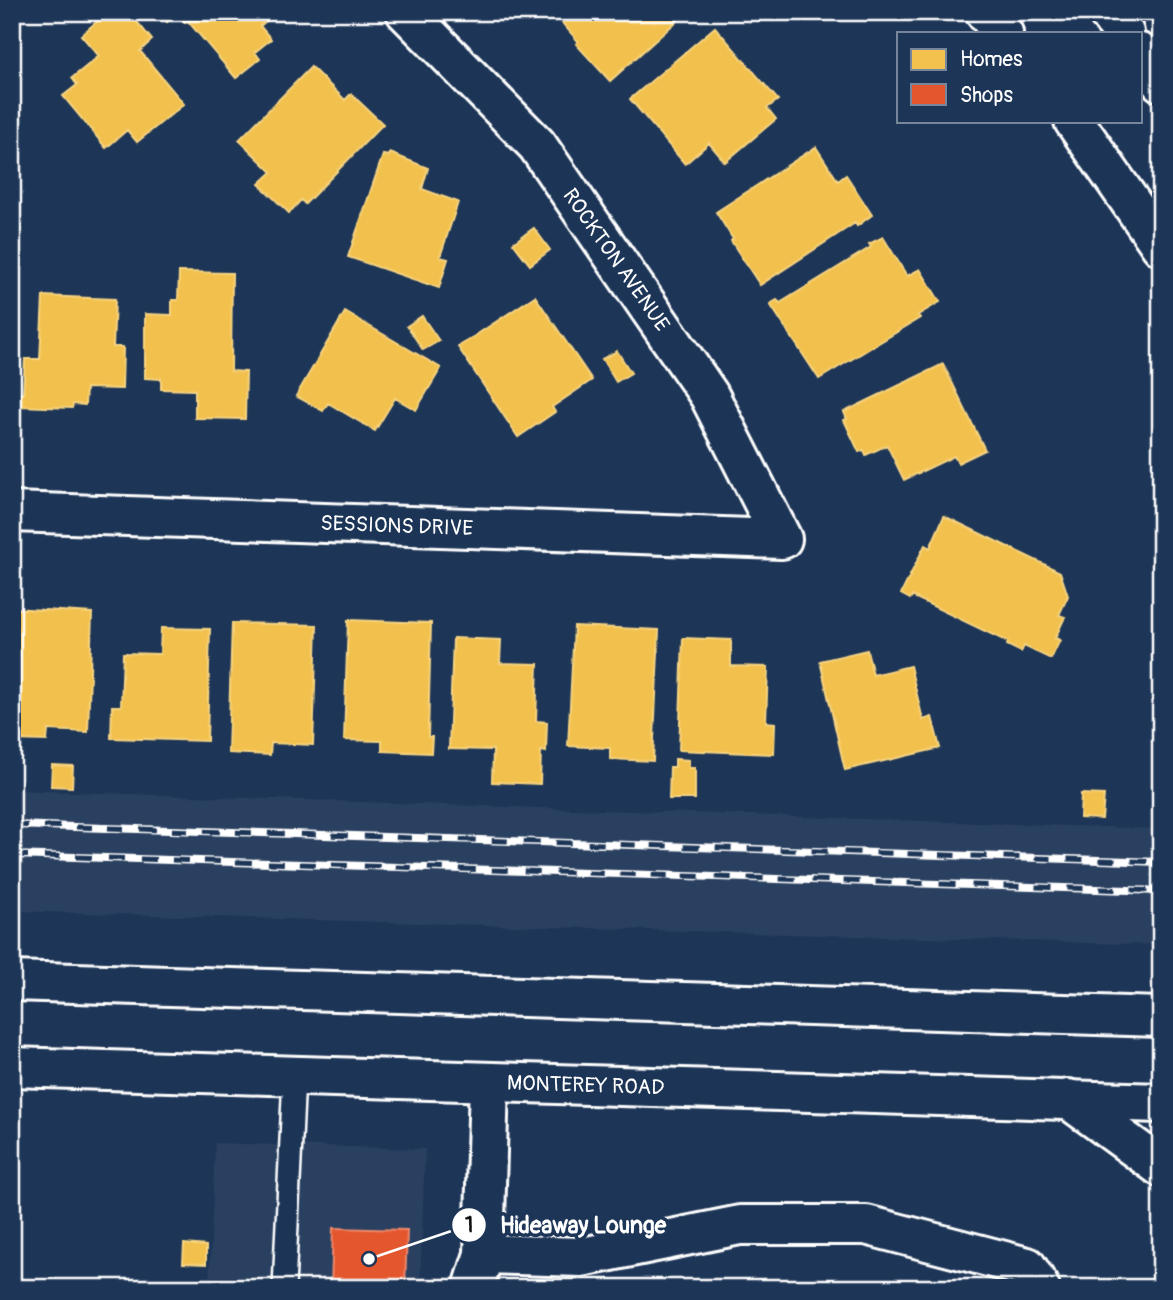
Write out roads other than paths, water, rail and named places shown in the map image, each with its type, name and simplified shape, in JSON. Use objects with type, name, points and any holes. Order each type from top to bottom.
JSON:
[{"type":"main road","name":"ROCKTON AVENUE","points":[[406,12],[537,145],[709,395],[782,539]]},
{"type":"main road","points":[[985,12],[1002,32]]},
{"type":"main road","points":[[1107,12],[1123,32]]},
{"type":"main road","points":[[1142,56],[1161,82]]},
{"type":"main road","points":[[1075,122],[1161,246]]},
{"type":"main road","name":"SESSIONS DRIVE","points":[[12,512],[782,539]]},
{"type":"main road","points":[[12,981],[1161,1017]]},
{"type":"main road","name":"MONTEREY ROAD","points":[[12,1067],[1161,1103]]},
{"type":"main road","points":[[489,1083],[478,1271],[582,1258],[740,1225],[866,1225],[1027,1267],[1040,1288]]},
{"type":"main road","points":[[1068,1099],[1161,1167]]},
{"type":"lane","points":[[284,1288],[294,1076]]},
{"type":"railway","points":[[12,825],[1161,862]]},
{"type":"railway","points":[[12,855],[1161,891]]},
{"type":"place","name":"Hideaway Lounge","points":[[369,1259]]}]
